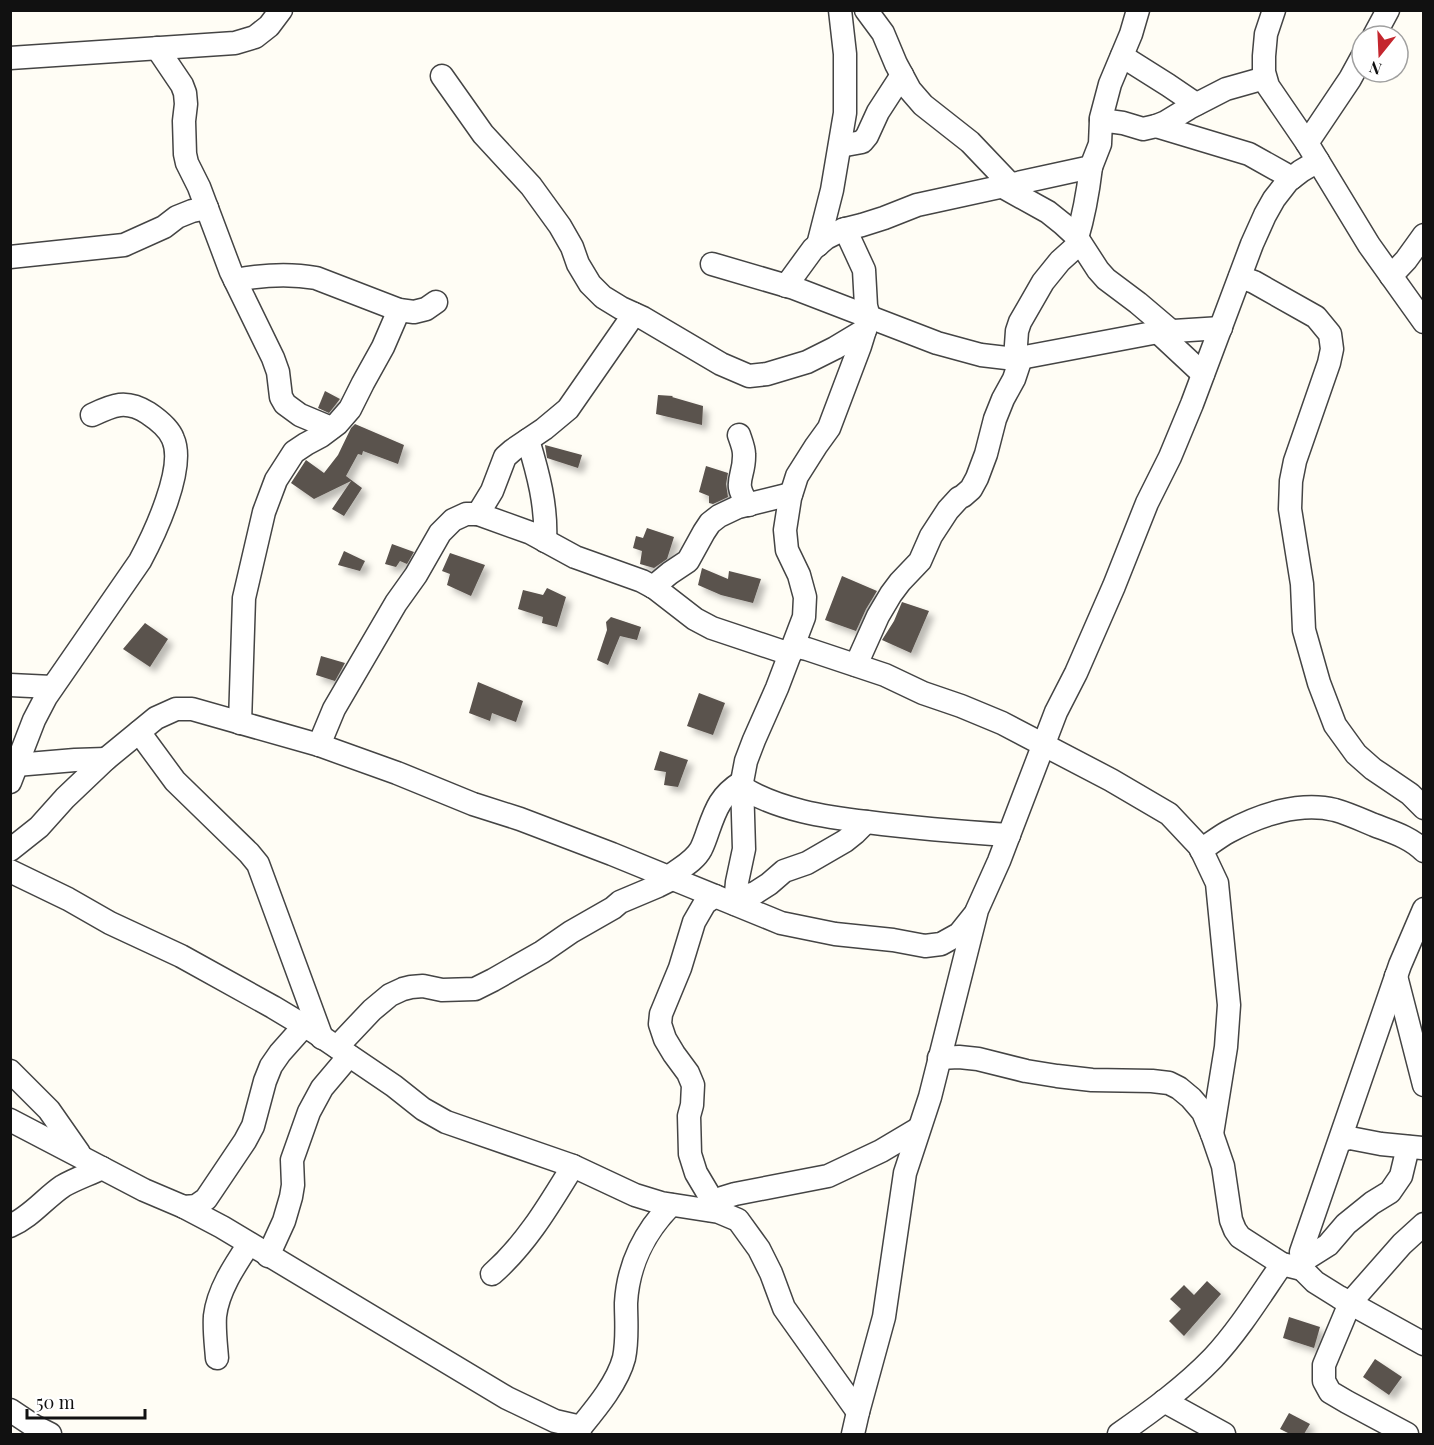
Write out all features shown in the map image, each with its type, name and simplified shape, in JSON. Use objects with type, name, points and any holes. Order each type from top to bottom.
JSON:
[{"type":"street","points":[[10,58],[235,43],[255,37],[269,26],[281,10]]},
{"type":"street","points":[[818,245],[832,190],[845,113],[845,54],[840,10]]},
{"type":"street","points":[[866,10],[883,33],[910,90],[923,105],[970,142],[1007,186],[1048,212],[1078,241],[1106,279],[1138,303],[1203,374]]},
{"type":"street","points":[[856,665],[878,616],[891,594],[920,561],[931,536],[948,510],[971,489],[977,478],[995,419],[1014,379],[1018,359],[1017,331],[1020,322],[1043,282],[1078,241],[1087,200],[1090,167],[1100,144],[1101,118],[1110,84],[1138,10]]},
{"type":"street","points":[[1274,10],[1266,34],[1264,56],[1265,78],[1268,86],[1313,152],[1369,244],[1424,322]]},
{"type":"street","points":[[1380,24],[1388,10]]},
{"type":"street","points":[[157,48],[182,85],[186,104],[185,154],[235,280],[273,358],[278,372],[280,397],[300,416],[332,428]]},
{"type":"street","points":[[1122,56],[1196,104]]},
{"type":"street","points":[[840,146],[862,142],[902,75]]},
{"type":"street","points":[[442,76],[483,134],[531,186],[555,218],[590,284],[603,297],[721,364],[749,376],[767,374],[807,362],[835,348],[867,323]]},
{"type":"street","points":[[1101,120],[1143,129],[1156,126],[1226,89],[1265,78]]},
{"type":"street","points":[[853,1434],[884,1317],[905,1173],[930,1097],[977,910],[1010,834],[1056,712],[1076,673],[1147,503],[1170,457],[1265,215],[1274,199],[1313,152],[1350,79]]},
{"type":"street","points":[[1156,126],[1250,154],[1292,178]]},
{"type":"street","points":[[786,286],[813,249],[826,238],[845,229],[951,197],[1090,167]]},
{"type":"street","points":[[10,257],[124,245],[164,227],[177,217],[207,208]]},
{"type":"street","points":[[728,900],[744,849],[742,785],[746,761],[804,617],[805,597],[799,575],[787,550],[785,530],[791,494],[797,476],[829,428],[867,323],[864,270],[845,229]]},
{"type":"street","points":[[1392,276],[1406,261],[1424,235]]},
{"type":"street","points":[[712,264],[786,286],[867,323],[981,355],[1018,359],[1164,331],[1221,328]]},
{"type":"street","points":[[235,280],[268,275],[303,276],[399,310],[414,312],[426,309],[436,302]]},
{"type":"street","points":[[1240,277],[1254,282],[1316,317],[1330,334],[1332,349],[1329,363],[1295,461],[1291,481],[1290,509],[1302,584],[1304,630],[1319,683],[1335,725],[1356,754],[1373,769],[1410,794],[1424,808]]},
{"type":"street","points":[[240,723],[244,598],[264,512],[276,480],[294,452],[332,428],[350,409],[383,347],[399,310]]},
{"type":"street","points":[[478,514],[492,491],[505,457],[568,409],[634,314]]},
{"type":"street","points":[[13,770],[34,720],[52,687],[140,561],[152,540],[162,517],[173,476],[177,454],[173,438],[158,420],[143,410],[124,404],[111,405],[92,415]]},
{"type":"street","points":[[739,435],[744,451],[744,462],[739,485],[749,505]]},
{"type":"street","points":[[528,440],[539,479],[546,524],[545,541]]},
{"type":"street","points":[[652,587],[688,561],[710,523],[719,516],[738,507],[791,494]]},
{"type":"street","points":[[319,745],[333,709],[396,603],[416,576],[440,533],[453,520],[466,514],[478,514],[531,533],[576,557],[642,581],[695,619],[712,628],[792,650],[807,649],[856,665],[1002,723],[1112,780],[1169,814],[1200,847],[1217,884],[1229,1005],[1226,1047],[1212,1134]]},
{"type":"street","points":[[10,685],[52,687]]},
{"type":"street","points":[[10,850],[39,827],[65,798],[106,759],[156,718],[176,709],[192,709],[319,745],[397,773],[728,900],[781,923],[835,934],[925,946],[941,944],[959,934],[977,910]]},
{"type":"street","points":[[139,732],[175,781],[258,864],[328,1042],[322,1088],[309,1112],[292,1160],[293,1185],[284,1221],[259,1250],[230,1276],[217,1306],[215,1318],[217,1358]]},
{"type":"street","points":[[13,770],[75,760],[106,759]]},
{"type":"street","points":[[742,785],[760,798],[791,808],[840,819],[952,831],[1010,834]]},
{"type":"street","points":[[184,1207],[196,1206],[206,1199],[235,1156],[253,1126],[265,1080],[280,1053],[328,1042],[390,995],[403,989],[423,986],[442,990],[475,988],[494,980],[620,902],[671,878],[696,857],[702,848],[713,814],[720,801],[732,789],[742,785]]},
{"type":"street","points":[[1201,850],[1252,820],[1307,807],[1335,810],[1402,836],[1424,851]]},
{"type":"street","points":[[712,1208],[690,1154],[689,1116],[693,1085],[688,1073],[665,1039],[660,1024],[661,1014],[680,968],[694,922],[705,903],[755,893],[784,871],[807,862],[845,841],[866,822]]},
{"type":"street","points":[[10,871],[68,899],[110,923],[181,956],[328,1042],[394,1086],[423,1109],[446,1122],[573,1166],[635,1195],[671,1205],[712,1208],[738,1220],[759,1249],[784,1308],[858,1412]]},
{"type":"street","points":[[1119,1434],[1194,1376],[1295,1265],[1341,1140],[1396,976],[1424,909]]},
{"type":"street","points":[[1396,976],[1424,1085]]},
{"type":"street","points":[[939,1058],[978,1059],[1057,1076],[1092,1080],[1152,1081],[1169,1083],[1179,1088],[1203,1112],[1223,1166],[1231,1220],[1240,1237],[1295,1265],[1315,1282],[1424,1344]]},
{"type":"street","points":[[10,1071],[49,1110],[81,1157]]},
{"type":"street","points":[[10,1120],[144,1190],[184,1207],[507,1398],[578,1431],[618,1375],[624,1357],[628,1284],[634,1261],[649,1231],[660,1215],[671,1205]]},
{"type":"street","points":[[712,1208],[722,1198],[735,1194],[828,1176],[880,1151],[918,1129]]},
{"type":"street","points":[[1295,1265],[1328,1245],[1346,1224],[1390,1192],[1416,1147],[1350,1138],[1341,1140]]},
{"type":"street","points":[[492,1274],[529,1235],[573,1166]]},
{"type":"street","points":[[10,1226],[28,1217],[64,1186],[102,1168]]},
{"type":"street","points":[[1407,1434],[1330,1392],[1324,1381],[1324,1365],[1350,1303],[1402,1244],[1424,1224]]},
{"type":"street","points":[[1164,1401],[1224,1434]]},
{"type":"street","points":[[10,1410],[50,1434]]},
{"type":"building","points":[[325,391],[340,399],[329,413],[318,408]]},
{"type":"building","points":[[658,395],[673,396],[703,406],[702,425],[656,414]]},
{"type":"building","points":[[355,424],[404,445],[398,464],[363,451],[362,455],[358,454],[346,476],[362,488],[344,516],[332,509],[351,481],[314,499],[291,483],[306,460],[324,473],[338,455]]},
{"type":"building","points":[[545,445],[582,455],[578,468],[547,458]]},
{"type":"building","points":[[706,466],[728,473],[726,484],[728,497],[713,504],[709,503],[709,496],[699,492]]},
{"type":"building","points":[[647,528],[674,537],[667,559],[654,568],[640,564],[642,551],[633,548],[636,536],[643,538]]},
{"type":"building","points":[[392,544],[414,552],[407,564],[400,561],[396,567],[385,564]]},
{"type":"building","points":[[344,551],[365,561],[360,571],[338,565]]},
{"type":"building","points":[[450,553],[485,565],[471,596],[447,585],[450,574],[442,571]]},
{"type":"building","points":[[702,568],[728,579],[729,571],[761,579],[753,603],[721,595],[698,585]]},
{"type":"building","points":[[842,576],[877,591],[856,631],[825,620]]},
{"type":"building","points":[[547,588],[566,597],[557,627],[542,623],[543,617],[518,609],[523,590],[543,595]]},
{"type":"building","points":[[902,602],[929,611],[911,653],[882,640]]},
{"type":"building","points":[[611,617],[641,627],[637,640],[620,636],[608,665],[597,660],[607,630],[606,622]]},
{"type":"building","points":[[145,623],[168,639],[150,667],[123,649]]},
{"type":"building","points":[[321,656],[345,663],[335,681],[316,675]]},
{"type":"building","points":[[478,682],[523,701],[516,722],[492,713],[490,721],[469,713]]},
{"type":"building","points":[[699,693],[725,703],[713,735],[687,726]]},
{"type":"building","points":[[660,751],[688,760],[678,787],[664,785],[666,772],[654,770]]},
{"type":"building","points":[[1207,1281],[1221,1294],[1184,1336],[1169,1321],[1181,1309],[1170,1299],[1184,1285],[1194,1295]]},
{"type":"building","points":[[1289,1317],[1320,1327],[1314,1348],[1283,1338]]},
{"type":"building","points":[[1375,1359],[1402,1377],[1389,1395],[1363,1377]]},
{"type":"building","points":[[1289,1413],[1310,1424],[1304,1434],[1290,1434],[1280,1429]]}]
